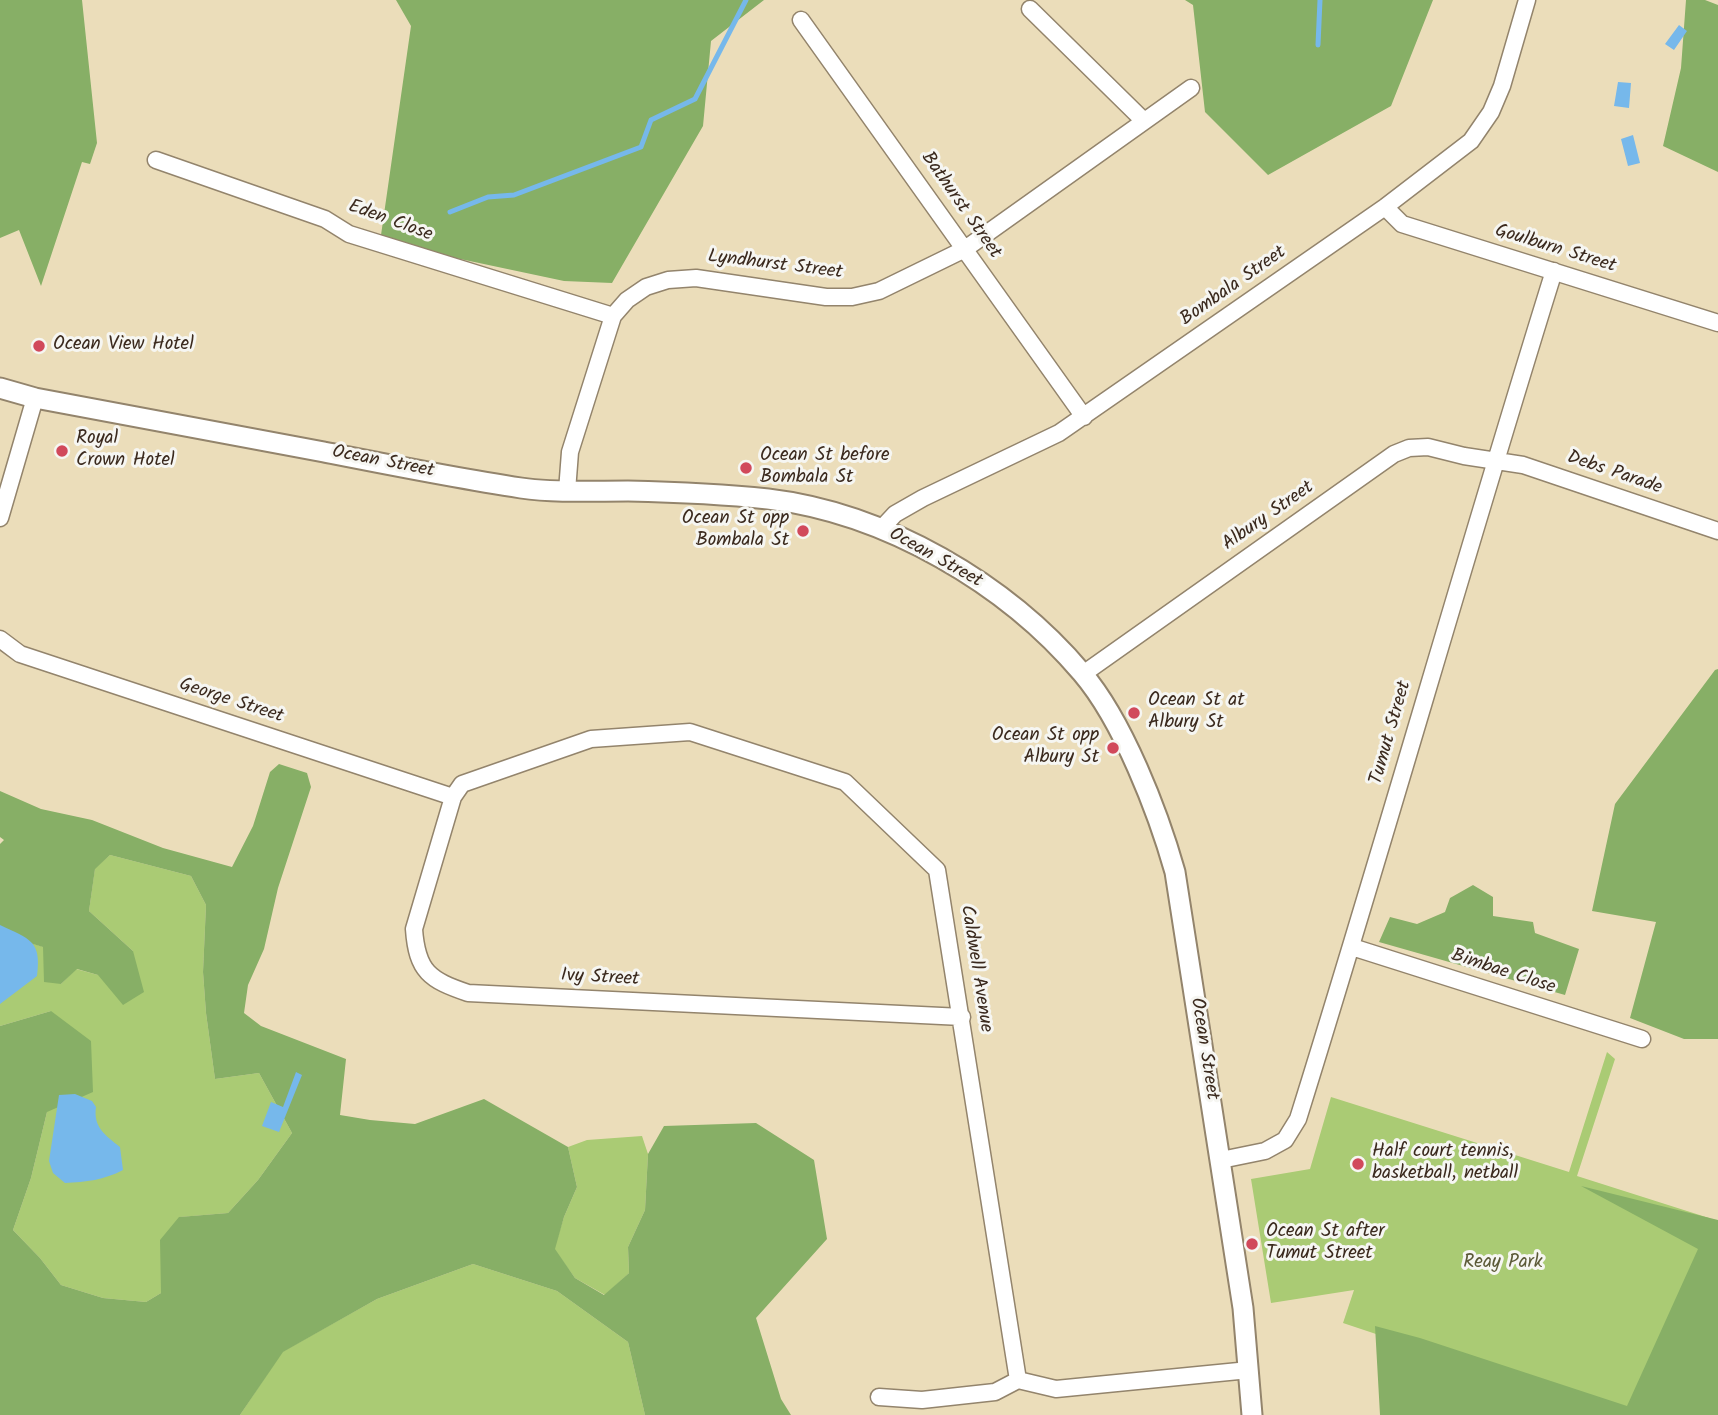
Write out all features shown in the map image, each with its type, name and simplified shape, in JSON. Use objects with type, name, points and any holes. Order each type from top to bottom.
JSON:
[{"type":"street","name":"Bombala Street","points":[[881,529],[895,514],[923,498],[1059,433],[1084,417],[1385,206],[1471,141],[1491,112],[1502,86],[1527,0]]},
{"type":"street","points":[[1030,9],[1144,121]]},
{"type":"street","name":"Bathurst Street","points":[[801,20],[1084,417]]},
{"type":"street","name":"Lyndhurst Street","points":[[567,491],[570,453],[613,316],[627,300],[646,287],[668,280],[696,278],[826,297],[852,297],[879,291],[965,249],[1191,88]]},
{"type":"street","name":"Eden Close","points":[[156,160],[325,219],[349,234],[613,316]]},
{"type":"street","name":"Goulburn Street","points":[[1385,206],[1402,224],[1718,323]]},
{"type":"street","name":"Tumut Street","points":[[1221,1160],[1265,1151],[1285,1140],[1298,1119],[1554,271]]},
{"type":"street","name":"Ocean Street","points":[[0,388],[35,398],[527,489],[722,495],[772,500],[825,511],[881,529],[956,566],[1041,629],[1083,674],[1122,737],[1164,832],[1175,872],[1244,1308],[1252,1415]]},
{"type":"street","points":[[0,518],[35,398]]},
{"type":"street","name":"Albury Street","points":[[1083,674],[1394,454],[1409,448],[1428,447],[1495,460]]},
{"type":"street","name":"Debs Parade","points":[[1495,460],[1523,465],[1718,531]]},
{"type":"street","name":"George Street","points":[[0,639],[20,654],[453,797]]},
{"type":"street","name":"Caldwell Avenue","points":[[453,797],[462,784],[591,739],[690,732],[845,782],[937,870],[1018,1380]]},
{"type":"street","name":"Ivy Street","points":[[453,797],[414,929],[415,951],[424,968],[439,983],[468,993],[962,1017]]},
{"type":"street","name":"Bimbae Close","points":[[1352,947],[1642,1039]]},
{"type":"street","points":[[879,1397],[922,1400],[995,1392],[1018,1380],[1056,1389],[1249,1370]]},
{"type":"green space","points":[[0,0],[82,0],[97,143],[90,164],[82,162],[41,286],[19,230],[0,238]]},
{"type":"green space","points":[[396,0],[764,0],[711,41],[703,126],[612,283],[564,281],[380,242],[411,26]]},
{"type":"green space","points":[[1185,0],[1433,0],[1391,106],[1268,175],[1205,112],[1193,5]]},
{"type":"green space","points":[[1686,0],[1705,0],[1718,5],[1718,172],[1663,146],[1681,68]]},
{"type":"green space","points":[[1718,669],[1718,1039],[1684,1039],[1630,1018],[1656,922],[1592,911],[1615,804]]},
{"type":"green space","points":[[279,764],[307,773],[311,787],[278,888],[264,949],[248,985],[244,1013],[261,1026],[346,1059],[340,1115],[415,1124],[484,1099],[568,1147],[577,1187],[564,1217],[555,1249],[575,1278],[604,1295],[629,1273],[628,1247],[645,1210],[648,1154],[664,1126],[756,1123],[814,1160],[827,1239],[756,1318],[781,1399],[791,1415],[645,1415],[628,1342],[557,1291],[473,1264],[377,1299],[283,1352],[240,1415],[0,1415],[0,1026],[51,1011],[91,1041],[93,1092],[47,1112],[31,1178],[13,1230],[61,1285],[103,1298],[146,1302],[161,1293],[160,1240],[179,1217],[228,1213],[258,1180],[292,1133],[259,1073],[215,1079],[203,972],[206,905],[191,876],[110,855],[95,869],[89,911],[133,951],[144,992],[123,1005],[98,975],[77,969],[61,984],[44,982],[43,947],[0,934],[0,844],[4,840],[0,837],[0,791],[41,809],[92,820],[163,848],[232,867],[253,826],[270,772]]},
{"type":"green space","points":[[110,855],[191,876],[206,905],[203,972],[215,1079],[259,1073],[292,1133],[258,1180],[228,1213],[180,1217],[162,1270],[161,1293],[146,1302],[103,1298],[61,1285],[13,1230],[31,1178],[47,1112],[51,1011],[0,1026],[0,934],[44,947],[61,984],[76,969],[98,975],[133,951],[89,911],[95,868]]},
{"type":"green space","points":[[1473,885],[1493,897],[1493,916],[1533,922],[1535,933],[1579,949],[1565,995],[1379,942],[1390,917],[1417,924],[1445,912],[1450,898]]},
{"type":"green space","name":"Reay Park","points":[[1607,1052],[1615,1059],[1577,1176],[1709,1218],[1644,1415],[1343,1323],[1354,1290],[1271,1303],[1251,1179],[1310,1169],[1331,1097],[1569,1172]]},
{"type":"green space","points":[[642,1136],[648,1154],[645,1210],[628,1247],[629,1273],[605,1295],[575,1278],[554,1249],[577,1187],[568,1147],[587,1140]]},
{"type":"green space","points":[[1581,1186],[1718,1220],[1718,1415],[1380,1415],[1375,1326],[1420,1338],[1627,1406],[1698,1249]]},
{"type":"green space","points":[[473,1264],[557,1291],[628,1342],[645,1415],[240,1415],[282,1352],[377,1299]]},
{"type":"water","points":[[1679,25],[1687,31],[1674,50],[1665,44]]},
{"type":"water","points":[[1618,82],[1631,83],[1629,108],[1614,106]]},
{"type":"water","points":[[1633,135],[1640,163],[1628,166],[1621,139]]},
{"type":"water","points":[[0,925],[31,942],[38,964],[37,976],[0,1004]]},
{"type":"water","points":[[296,1072],[302,1075],[279,1132],[262,1126],[271,1102],[283,1107]]},
{"type":"water","points":[[75,1094],[92,1101],[96,1107],[98,1125],[120,1147],[123,1170],[95,1180],[65,1183],[53,1173],[49,1161],[59,1095]]},
{"type":"waterway","points":[[450,212],[488,197],[514,195],[641,147],[651,120],[695,99],[746,0]]},
{"type":"waterway","points":[[1318,45],[1320,0]]},
{"type":"place","name":"Ocean View Hotel","points":[[39,346]]},
{"type":"place","name":"Royal Crown Hotel","points":[[62,451]]},
{"type":"place","name":"Ocean St before Bombala St","points":[[746,468]]},
{"type":"place","name":"Ocean St opp Bombala St","points":[[803,531]]},
{"type":"place","name":"Ocean St at Albury St","points":[[1134,713]]},
{"type":"place","name":"Ocean St opp Albury St","points":[[1113,748]]},
{"type":"place","name":"Half court tennis, basketball, netball","points":[[1358,1164]]},
{"type":"place","name":"Ocean St after Tumut Street","points":[[1252,1244]]}]
